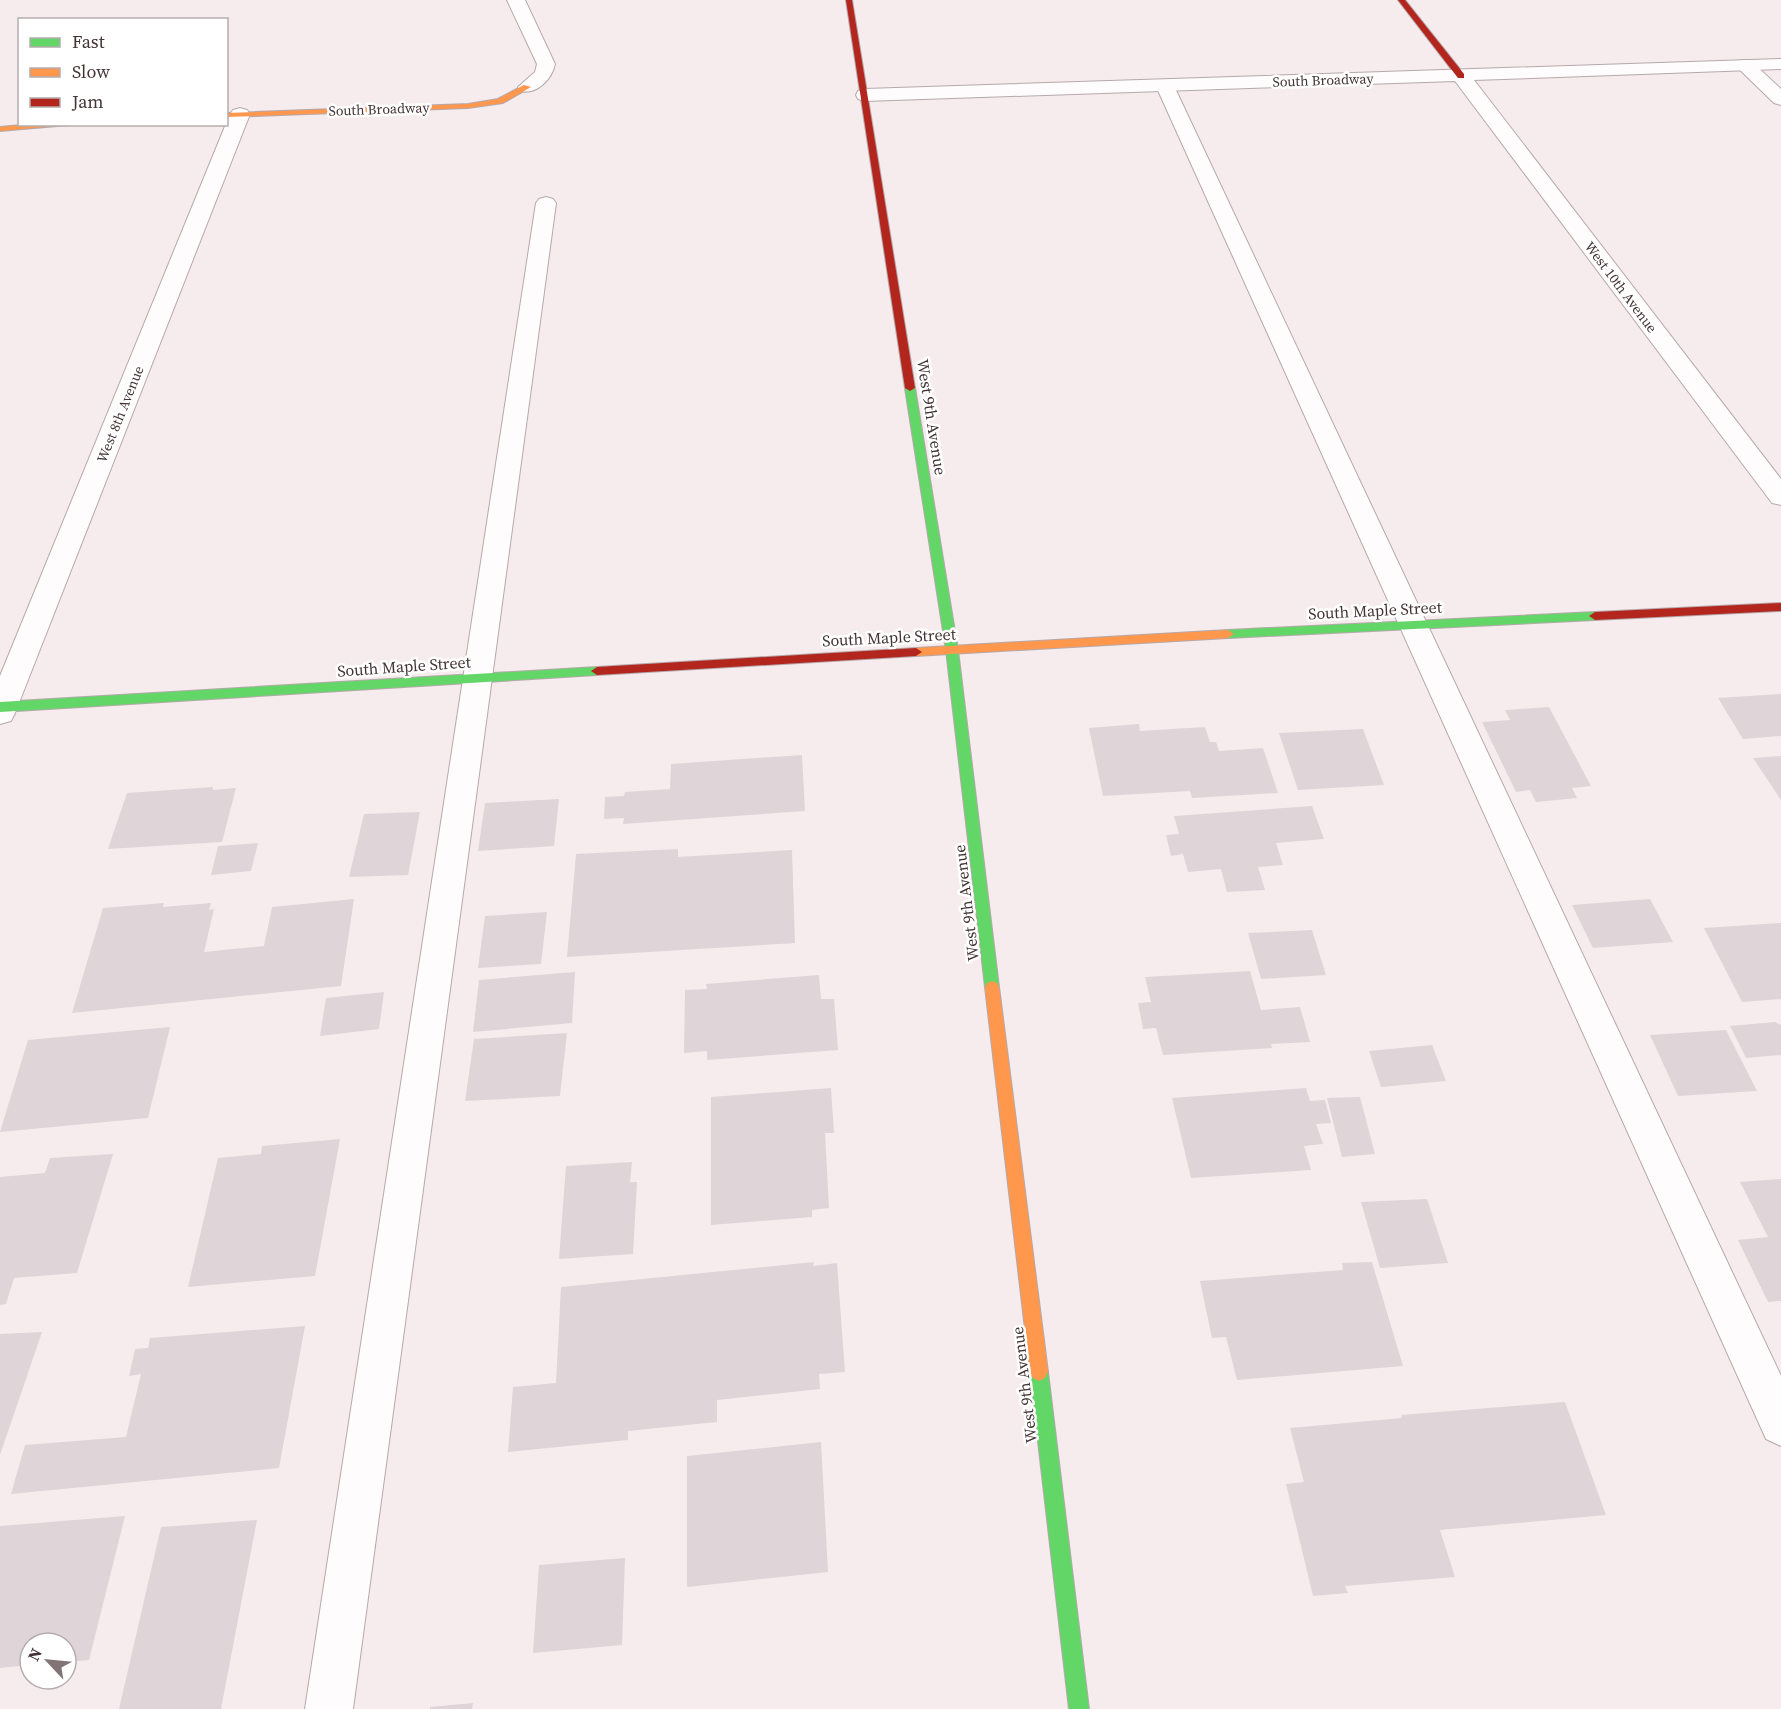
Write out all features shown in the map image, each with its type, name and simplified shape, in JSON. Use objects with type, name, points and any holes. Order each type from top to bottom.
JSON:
[{"type":"street","points":[[516,0],[546,64],[544,74],[527,87]]},
{"type":"street","name":"West 9th Avenue","points":[[849,0],[952,650],[1079,1709]]},
{"type":"street","points":[[1401,0],[1461,76]]},
{"type":"street","name":"South Broadway","points":[[865,95],[1461,76],[1781,63]]},
{"type":"street","points":[[1745,65],[1781,99]]},
{"type":"street","name":"West 10th Avenue","points":[[1461,76],[1781,497]]},
{"type":"street","points":[[1166,86],[1781,1424]]},
{"type":"street","name":"South Broadway","points":[[233,114],[468,106],[500,101],[527,87]]},
{"type":"street","name":"West 8th Avenue","points":[[1,709],[233,114]]},
{"type":"street","points":[[0,129],[46,126]]},
{"type":"street","points":[[329,1709],[546,202]]},
{"type":"street","name":"South Maple Street","points":[[1,709],[952,650],[1781,607]]},
{"type":"building","points":[[1781,694],[1781,736],[1743,739],[1718,698]]},
{"type":"building","points":[[1549,707],[1591,786],[1572,788],[1577,798],[1536,802],[1530,790],[1516,792],[1482,722],[1510,720],[1505,710]]},
{"type":"building","points":[[1139,724],[1140,731],[1205,727],[1210,742],[1216,742],[1219,751],[1263,748],[1278,793],[1192,798],[1190,791],[1103,796],[1089,728]]},
{"type":"building","points":[[1363,729],[1384,785],[1298,790],[1279,733]]},
{"type":"building","points":[[802,755],[805,811],[623,824],[624,818],[604,819],[605,797],[624,796],[625,792],[670,789],[671,764]]},
{"type":"building","points":[[1781,756],[1781,800],[1753,758]]},
{"type":"building","points":[[213,787],[213,790],[236,788],[222,842],[108,849],[127,793]]},
{"type":"building","points":[[559,799],[554,846],[478,851],[485,803]]},
{"type":"building","points":[[1312,806],[1324,839],[1276,843],[1283,865],[1258,867],[1265,890],[1227,892],[1221,869],[1188,872],[1183,854],[1171,856],[1166,835],[1179,834],[1174,816]]},
{"type":"building","points":[[420,812],[408,875],[349,877],[364,814]]},
{"type":"building","points":[[258,843],[251,871],[211,875],[218,846]]},
{"type":"building","points":[[678,849],[678,857],[792,850],[795,943],[567,957],[576,854]]},
{"type":"building","points":[[354,899],[341,986],[72,1013],[103,908],[164,903],[163,907],[211,903],[209,910],[214,909],[204,952],[264,946],[272,907]]},
{"type":"building","points":[[1650,899],[1673,942],[1593,948],[1572,905]]},
{"type":"building","points":[[547,912],[541,964],[478,968],[485,916]]},
{"type":"building","points":[[1781,923],[1781,999],[1742,1002],[1704,928]]},
{"type":"building","points":[[1312,930],[1326,975],[1261,979],[1248,933]]},
{"type":"building","points":[[1250,971],[1261,1010],[1300,1007],[1310,1042],[1271,1044],[1272,1048],[1163,1055],[1156,1028],[1143,1029],[1138,1003],[1151,1002],[1145,977]]},
{"type":"building","points":[[575,972],[572,1023],[473,1032],[479,980]]},
{"type":"building","points":[[819,975],[821,999],[834,999],[838,1050],[707,1060],[707,1051],[684,1053],[685,990],[707,989],[706,984]]},
{"type":"building","points":[[384,992],[379,1029],[320,1036],[326,998]]},
{"type":"building","points":[[1775,1022],[1781,1025],[1781,1055],[1746,1058],[1730,1026]]},
{"type":"building","points":[[170,1027],[148,1118],[0,1132],[28,1040]]},
{"type":"building","points":[[1726,1030],[1757,1091],[1678,1096],[1650,1035]]},
{"type":"building","points":[[567,1033],[560,1096],[465,1101],[474,1039]]},
{"type":"building","points":[[1432,1045],[1446,1081],[1381,1087],[1369,1051]]},
{"type":"building","points":[[831,1088],[834,1133],[825,1133],[829,1208],[812,1210],[812,1217],[711,1225],[711,1097]]},
{"type":"building","points":[[1306,1088],[1310,1101],[1325,1100],[1331,1123],[1316,1124],[1323,1144],[1304,1146],[1311,1170],[1191,1178],[1172,1098]]},
{"type":"building","points":[[1360,1097],[1375,1154],[1342,1157],[1327,1098]]},
{"type":"building","points":[[340,1139],[315,1276],[188,1287],[218,1158],[261,1154],[262,1146]]},
{"type":"building","points":[[113,1154],[77,1273],[14,1278],[6,1304],[0,1305],[0,1177],[45,1173],[50,1158]]},
{"type":"building","points":[[632,1162],[630,1182],[637,1182],[633,1254],[559,1259],[566,1166]]},
{"type":"building","points":[[1781,1179],[1781,1301],[1768,1302],[1738,1240],[1768,1237],[1740,1182]]},
{"type":"building","points":[[1427,1199],[1448,1263],[1380,1268],[1361,1202]]},
{"type":"building","points":[[814,1262],[813,1266],[837,1263],[845,1372],[819,1374],[820,1389],[717,1400],[717,1422],[628,1431],[628,1440],[508,1452],[513,1387],[556,1383],[561,1287]]},
{"type":"building","points":[[1372,1262],[1403,1366],[1237,1380],[1226,1337],[1212,1338],[1200,1281],[1343,1270],[1342,1263]]},
{"type":"building","points":[[305,1326],[279,1468],[11,1494],[25,1445],[126,1437],[141,1374],[129,1376],[135,1349],[148,1348],[150,1338]]},
{"type":"building","points":[[42,1332],[0,1455],[0,1334]]},
{"type":"building","points":[[1565,1402],[1606,1515],[1440,1530],[1455,1577],[1345,1586],[1348,1593],[1313,1596],[1286,1484],[1304,1482],[1290,1428],[1402,1418],[1401,1415]]},
{"type":"building","points":[[821,1442],[828,1572],[687,1587],[687,1456]]},
{"type":"building","points":[[125,1516],[89,1660],[78,1661],[78,1631],[18,1631],[18,1666],[0,1668],[0,1526]]},
{"type":"building","points":[[257,1520],[221,1709],[119,1709],[161,1527]]},
{"type":"building","points":[[625,1558],[622,1645],[533,1653],[539,1565]]},
{"type":"building","points":[[473,1703],[472,1709],[430,1709],[430,1707]]},
{"type":"traffic: fast","points":[[910,388],[952,650],[992,987]]},
{"type":"traffic: fast","points":[[1228,634],[1595,616]]},
{"type":"traffic: fast","points":[[0,707],[597,671]]},
{"type":"traffic: fast","points":[[1039,1372],[1079,1709]]},
{"type":"traffic: slow","points":[[228,115],[468,106],[500,101],[527,87]]},
{"type":"traffic: slow","points":[[0,129],[46,126]]},
{"type":"traffic: slow","points":[[916,652],[1228,634]]},
{"type":"traffic: slow","points":[[992,987],[1039,1372]]},
{"type":"traffic: jam","points":[[849,0],[910,388]]},
{"type":"traffic: jam","points":[[1401,0],[1461,76]]},
{"type":"traffic: jam","points":[[1595,616],[1781,607]]},
{"type":"traffic: jam","points":[[597,671],[916,652]]}]
